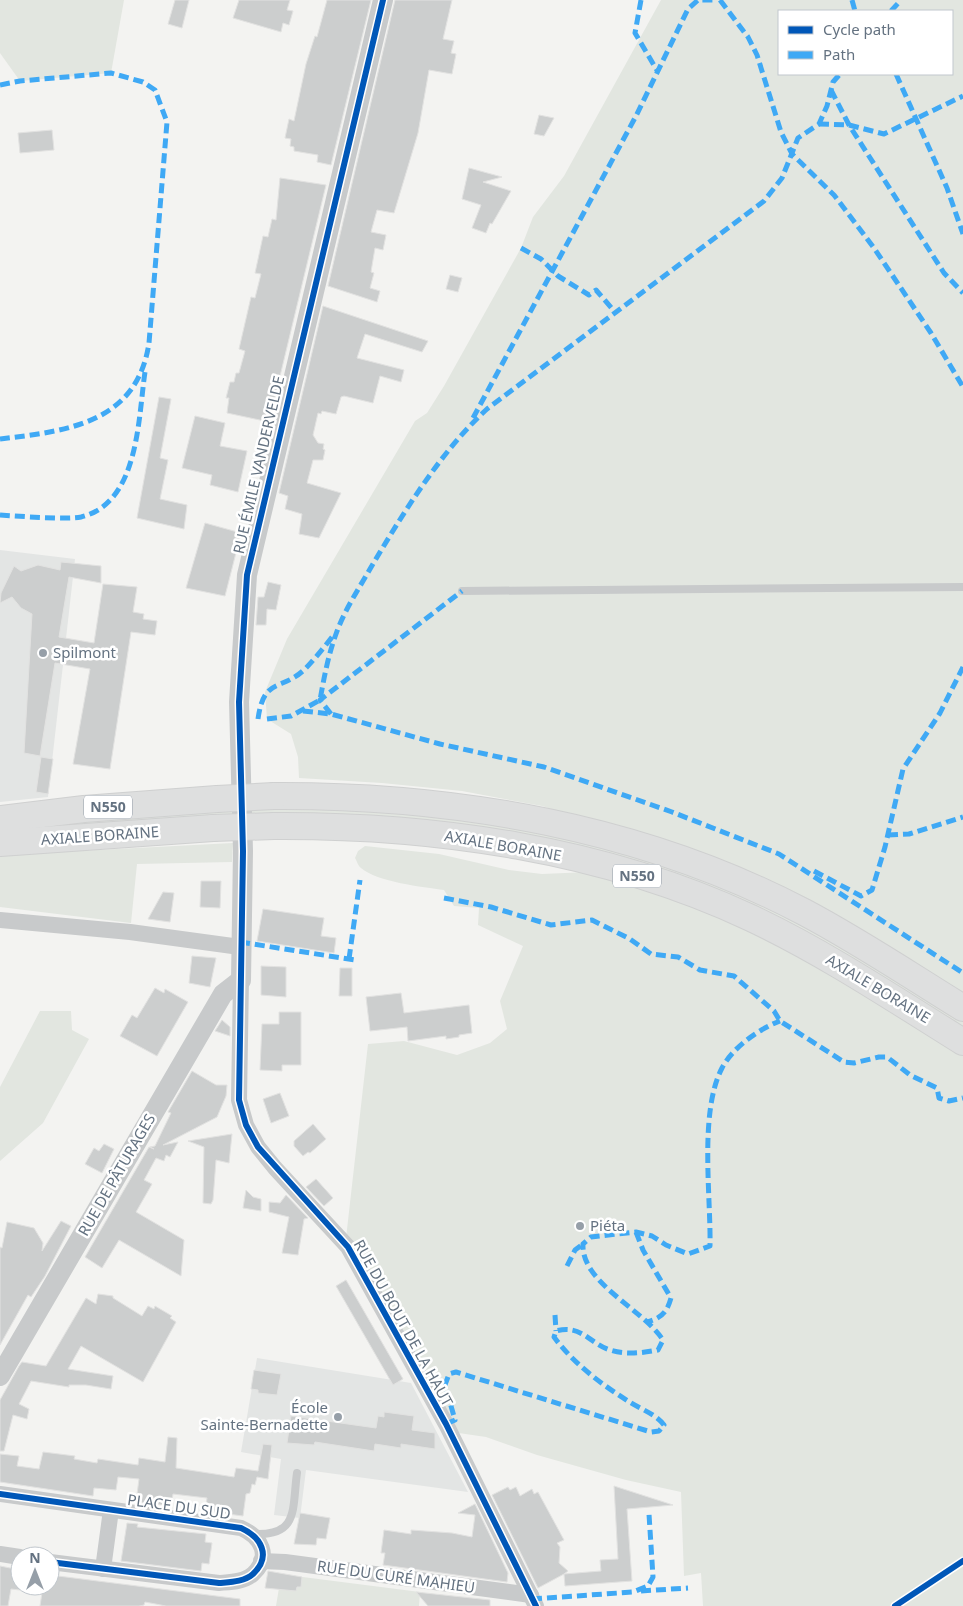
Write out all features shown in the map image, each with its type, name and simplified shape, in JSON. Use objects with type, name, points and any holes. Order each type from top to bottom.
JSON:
[{"type":"highway","name":"AXIALE BORAINE","points":[[0,819],[217,799],[330,796],[432,803],[563,825],[632,844],[704,868],[804,912],[963,1008]]},
{"type":"highway","name":"AXIALE BORAINE","points":[[0,843],[213,828],[274,826],[382,828],[502,843],[596,864],[662,883],[706,899],[794,939],[963,1042]]},
{"type":"street","name":"RUE ÉMILE VANDERVELDE","points":[[240,947],[243,842],[240,692],[247,575],[383,0]]},
{"type":"street","points":[[0,920],[130,932],[240,947]]},
{"type":"street","name":"RUE DU BOUT DE LA HAUT","points":[[240,947],[239,1100],[246,1125],[258,1147],[275,1168],[348,1247],[446,1424],[533,1601]]},
{"type":"street","name":"RUE DE PÂTURAGES","points":[[0,1376],[223,994],[241,980]]},
{"type":"street","name":"PLACE DU SUD","points":[[0,1494],[226,1525],[241,1528],[254,1534]]},
{"type":"street","name":"PLACE DU SUD","points":[[103,1569],[111,1510]]},
{"type":"street","points":[[60,1563],[219,1583],[234,1582],[252,1575],[261,1561],[263,1551],[254,1534]]},
{"type":"street","name":"RUE DU CURÉ MAHIEU","points":[[261,1561],[285,1562],[533,1601]]},
{"type":"lane","points":[[462,591],[963,587]]},
{"type":"lane","points":[[254,1534],[273,1533],[286,1528],[290,1520],[297,1474]]},
{"type":"shaded area","points":[[0,0],[124,0],[111,73],[20,81],[0,53]]},
{"type":"shaded area","points":[[661,0],[963,0],[963,995],[608,826],[542,806],[462,791],[382,783],[299,778],[298,757],[291,734],[267,719],[265,692],[287,639],[415,421],[427,413],[444,386],[521,248],[533,217],[564,176]]},
{"type":"shaded area","points":[[0,550],[75,559],[48,797],[0,802]]},
{"type":"shaded area","points":[[373,806],[590,840],[772,905],[963,1017],[963,1033],[826,948],[520,838],[28,835],[43,824],[223,807]]},
{"type":"shaded area","points":[[233,843],[232,862],[137,864],[131,923],[0,907],[0,855]]},
{"type":"shaded area","points":[[365,846],[439,854],[509,870],[542,874],[588,872],[668,895],[783,943],[963,1053],[963,1606],[703,1606],[701,1573],[684,1576],[681,1492],[626,1480],[537,1455],[486,1437],[445,1431],[345,1247],[368,1044],[404,1041],[457,1055],[490,1043],[507,1029],[500,1001],[523,946],[478,925],[479,908],[454,906],[444,890],[401,883],[368,873],[360,867],[355,858],[358,851]]},
{"type":"shaded area","points":[[40,1011],[71,1011],[72,1030],[89,1039],[43,1123],[0,1161],[0,1087]]},
{"type":"shaded area","name":"École Sainte-Bernadette","points":[[257,1358],[411,1383],[468,1492],[306,1470],[300,1518],[274,1515],[281,1459],[241,1452]]},
{"type":"shaded area","points":[[287,1575],[420,1592],[419,1606],[276,1606],[279,1588]]},
{"type":"building","points":[[175,0],[189,0],[182,28],[168,24]]},
{"type":"building","points":[[239,0],[290,0],[287,10],[293,11],[289,25],[283,23],[281,32],[233,18]]},
{"type":"building","points":[[327,0],[371,0],[331,165],[317,162],[318,155],[294,151],[294,147],[290,146],[291,139],[285,138],[289,119],[294,121],[306,64],[315,36],[317,37]]},
{"type":"building","points":[[395,0],[452,0],[443,39],[454,41],[451,53],[456,54],[452,74],[429,70],[418,133],[394,213],[377,210],[371,232],[386,235],[383,250],[375,248],[371,272],[374,273],[370,288],[380,291],[377,302],[328,286]]},
{"type":"building","points":[[539,115],[554,118],[544,136],[534,134]]},
{"type":"building","points":[[52,130],[54,150],[20,153],[18,133]]},
{"type":"building","points":[[469,168],[502,177],[483,182],[511,191],[492,224],[490,223],[486,233],[472,228],[481,205],[462,199]]},
{"type":"building","points":[[280,178],[326,185],[269,422],[227,413],[229,398],[226,398],[230,382],[234,382],[236,373],[239,373],[245,351],[239,349],[251,297],[255,298],[261,274],[255,273],[263,236],[268,237],[272,219],[276,220]]},
{"type":"building","points":[[450,275],[462,278],[458,292],[446,289]]},
{"type":"building","points":[[323,306],[428,341],[422,352],[365,334],[357,358],[404,370],[401,382],[380,376],[373,403],[344,396],[341,397],[336,414],[322,411],[321,414],[318,413],[313,435],[318,443],[324,444],[323,449],[325,450],[323,460],[313,460],[307,483],[341,493],[319,538],[299,534],[302,514],[285,509],[288,496],[279,493]]},
{"type":"building","points":[[159,397],[171,399],[160,458],[168,460],[160,499],[187,505],[184,529],[137,518]]},
{"type":"building","points":[[195,416],[225,423],[220,446],[247,451],[238,492],[210,485],[212,475],[182,468]]},
{"type":"building","points":[[205,523],[241,533],[225,596],[186,588]]},
{"type":"building","points":[[61,562],[101,566],[101,583],[69,577],[59,637],[94,643],[103,584],[137,587],[133,612],[144,614],[143,619],[157,621],[155,635],[131,632],[110,769],[73,764],[90,669],[55,663],[40,756],[24,753],[32,614],[21,608],[12,597],[0,603],[1,593],[14,566],[21,571],[38,565],[60,570]]},
{"type":"building","points":[[268,582],[281,585],[276,610],[267,609],[266,625],[256,625],[258,597],[264,597]]},
{"type":"building","points":[[41,757],[53,759],[48,794],[36,792]]},
{"type":"building","points":[[201,881],[221,881],[220,908],[200,907]]},
{"type":"building","points":[[163,892],[174,893],[170,922],[148,919]]},
{"type":"building","points":[[263,909],[324,918],[321,936],[336,938],[334,953],[257,941]]},
{"type":"building","points":[[192,956],[216,958],[210,987],[189,983]]},
{"type":"building","points":[[261,966],[286,967],[286,997],[261,995]]},
{"type":"building","points":[[340,968],[352,968],[352,996],[339,996]]},
{"type":"building","points":[[155,988],[164,993],[165,989],[188,1002],[157,1056],[120,1036],[132,1015],[137,1018]]},
{"type":"building","points":[[401,993],[404,1013],[469,1005],[472,1033],[446,1039],[446,1036],[408,1041],[407,1027],[370,1031],[366,997]]},
{"type":"building","points":[[279,1012],[301,1012],[301,1065],[282,1065],[282,1071],[260,1070],[262,1024],[279,1024]]},
{"type":"building","points":[[222,1020],[230,1027],[230,1036],[215,1031]]},
{"type":"building","points":[[192,1071],[216,1085],[227,1085],[226,1096],[217,1117],[163,1145],[178,1142],[170,1157],[166,1155],[164,1161],[156,1158],[144,1180],[152,1184],[136,1212],[184,1240],[181,1276],[119,1240],[102,1268],[85,1257],[149,1147],[154,1149],[150,1147],[155,1146],[171,1113],[168,1112]]},
{"type":"building","points":[[280,1093],[289,1116],[271,1123],[263,1099]]},
{"type":"building","points":[[313,1124],[326,1139],[310,1153],[308,1152],[303,1156],[294,1146],[294,1141]]},
{"type":"building","points":[[232,1134],[229,1163],[216,1160],[213,1200],[211,1204],[203,1203],[204,1147],[188,1141]]},
{"type":"building","points":[[104,1144],[114,1149],[102,1173],[85,1164],[94,1148],[99,1151]]},
{"type":"building","points":[[316,1179],[333,1198],[324,1206],[306,1187]]},
{"type":"building","points":[[246,1190],[253,1197],[261,1199],[261,1211],[243,1208]]},
{"type":"building","points":[[286,1195],[308,1218],[304,1219],[298,1255],[282,1253],[289,1217],[269,1212],[269,1202],[280,1203]]},
{"type":"building","points":[[61,1221],[71,1226],[45,1276],[31,1297],[28,1295],[0,1345],[0,1247],[2,1248],[7,1222],[34,1228],[43,1243],[42,1251]]},
{"type":"building","points":[[346,1280],[403,1379],[393,1385],[336,1286]]},
{"type":"building","points":[[98,1294],[113,1296],[113,1298],[142,1316],[148,1306],[154,1309],[155,1306],[172,1316],[170,1318],[176,1322],[143,1382],[81,1346],[68,1369],[113,1376],[111,1389],[86,1385],[69,1385],[69,1387],[31,1381],[19,1404],[29,1409],[27,1419],[13,1415],[4,1451],[0,1451],[0,1400],[19,1366],[22,1362],[46,1366],[86,1298],[96,1304]]},
{"type":"building","points":[[254,1370],[281,1374],[277,1395],[258,1393],[258,1390],[251,1389]]},
{"type":"building","points":[[384,1412],[414,1416],[412,1430],[435,1433],[435,1449],[401,1444],[401,1448],[375,1444],[374,1451],[315,1442],[314,1445],[287,1443],[291,1416],[376,1428],[378,1416],[384,1417]]},
{"type":"building","points":[[168,1437],[177,1438],[176,1468],[234,1477],[236,1468],[258,1471],[263,1444],[272,1445],[268,1479],[257,1477],[255,1485],[252,1484],[250,1493],[246,1494],[243,1516],[205,1511],[207,1498],[173,1494],[171,1506],[136,1502],[139,1479],[118,1477],[116,1490],[94,1488],[93,1496],[0,1482],[0,1454],[19,1456],[17,1466],[39,1469],[43,1452],[75,1456],[74,1459],[97,1463],[98,1459],[138,1465],[139,1458],[165,1462]]},
{"type":"building","points":[[614,1486],[673,1505],[627,1509],[632,1581],[565,1586],[564,1574],[601,1571],[600,1560],[618,1559]]},
{"type":"building","points":[[508,1487],[510,1490],[516,1487],[520,1496],[532,1489],[534,1494],[538,1492],[564,1540],[557,1543],[560,1547],[559,1563],[568,1571],[538,1588],[492,1495]]},
{"type":"building","points":[[475,1504],[508,1573],[507,1582],[383,1565],[385,1553],[381,1553],[384,1530],[411,1534],[411,1530],[452,1533],[472,1537],[475,1515],[458,1513]]},
{"type":"building","points":[[300,1513],[330,1518],[326,1539],[317,1538],[316,1545],[294,1544]]},
{"type":"building","points":[[127,1523],[138,1524],[137,1527],[206,1534],[205,1542],[212,1543],[209,1564],[202,1563],[201,1571],[121,1561]]},
{"type":"building","points":[[0,1566],[10,1568],[10,1595],[8,1606],[0,1606]]},
{"type":"building","points":[[268,1571],[302,1577],[301,1587],[297,1587],[296,1591],[265,1588]]},
{"type":"building","points":[[60,1576],[240,1599],[240,1606],[166,1606],[145,1602],[144,1605],[139,1606],[40,1606],[42,1596],[60,1596]]},
{"type":"building","points":[[416,1592],[490,1600],[490,1606],[428,1606]]},
{"type":"marked path","points":[[641,0],[635,33],[658,72]]},
{"type":"marked path","points":[[473,418],[636,116],[688,9],[698,0],[713,0]]},
{"type":"marked path","points":[[720,0],[748,37],[757,55],[781,132],[792,154],[834,195],[874,248],[931,333],[963,387]]},
{"type":"marked path","points":[[852,0],[855,10]]},
{"type":"marked path","points":[[892,10],[901,0]]},
{"type":"marked path","points":[[0,85],[20,81],[111,73],[143,82],[155,90],[167,122],[149,343],[142,370],[130,391],[115,406],[95,418],[50,432],[0,439]]},
{"type":"marked path","points":[[267,719],[291,716],[320,700],[326,667],[339,625],[395,527],[453,445],[487,409],[764,201],[782,178],[798,138],[819,124],[827,106],[833,82],[839,75]]},
{"type":"marked path","points":[[896,75],[947,188],[963,234]]},
{"type":"marked path","points":[[831,90],[849,125],[944,273],[963,293]]},
{"type":"marked path","points":[[819,124],[849,125],[884,134],[963,96]]},
{"type":"marked path","points":[[521,248],[541,259],[558,276],[589,295],[596,290],[615,312]]},
{"type":"marked path","points":[[0,515],[74,518],[100,509],[114,495],[125,477],[132,457],[137,435],[145,372]]},
{"type":"marked path","points":[[331,714],[320,700],[462,591]]},
{"type":"marked path","points":[[258,719],[264,696],[269,690],[296,676],[305,669],[333,636]]},
{"type":"marked path","points":[[814,871],[861,896],[872,890],[885,847],[903,769],[940,713],[963,667]]},
{"type":"marked path","points":[[303,711],[331,714],[440,744],[544,767],[672,812],[779,854],[963,973]]},
{"type":"marked path","points":[[888,835],[909,834],[963,817]]},
{"type":"marked path","points":[[349,959],[360,880]]},
{"type":"marked path","points":[[444,898],[491,907],[551,925],[592,920],[630,939],[651,954],[678,957],[700,970],[734,976],[774,1011],[780,1021],[844,1062],[854,1063],[887,1057],[910,1075],[937,1088],[939,1098],[949,1101],[963,1098]]},
{"type":"marked path","points":[[240,942],[355,960]]},
{"type":"marked path","points":[[446,1424],[455,1420],[445,1385],[449,1374],[456,1372],[651,1432],[659,1431],[664,1425],[657,1418],[598,1380],[570,1356],[554,1337],[556,1331],[572,1330],[616,1352],[634,1353],[658,1350],[663,1340],[642,1317],[602,1283],[592,1271],[585,1258],[583,1244],[591,1237],[636,1232],[652,1236],[666,1245],[688,1254],[710,1246],[708,1130],[715,1086],[722,1068],[733,1053],[755,1034],[780,1021]]},
{"type":"marked path","points":[[636,1232],[643,1250],[671,1298],[663,1314],[657,1319],[647,1322]]},
{"type":"marked path","points":[[567,1266],[575,1250],[583,1244]]},
{"type":"marked path","points":[[555,1315],[556,1331]]},
{"type":"marked path","points":[[532,1599],[633,1592],[648,1586],[653,1577],[649,1514]]},
{"type":"marked path","points":[[641,1591],[688,1588]]},
{"type":"cycle path","points":[[383,0],[247,575],[239,702],[243,851],[239,1100],[246,1125],[258,1147],[348,1247],[446,1424],[536,1606]]},
{"type":"cycle path","points":[[0,1494],[241,1528],[254,1536],[259,1542],[263,1554],[259,1567],[249,1577],[237,1581],[219,1583],[60,1563]]},
{"type":"cycle path","points":[[895,1606],[963,1561]]},
{"type":"place","name":"Spilmont","points":[[43,653]]},
{"type":"place","name":"Piéta","points":[[580,1226]]},
{"type":"place","name":"École Sainte-Bernadette","points":[[338,1417]]}]
